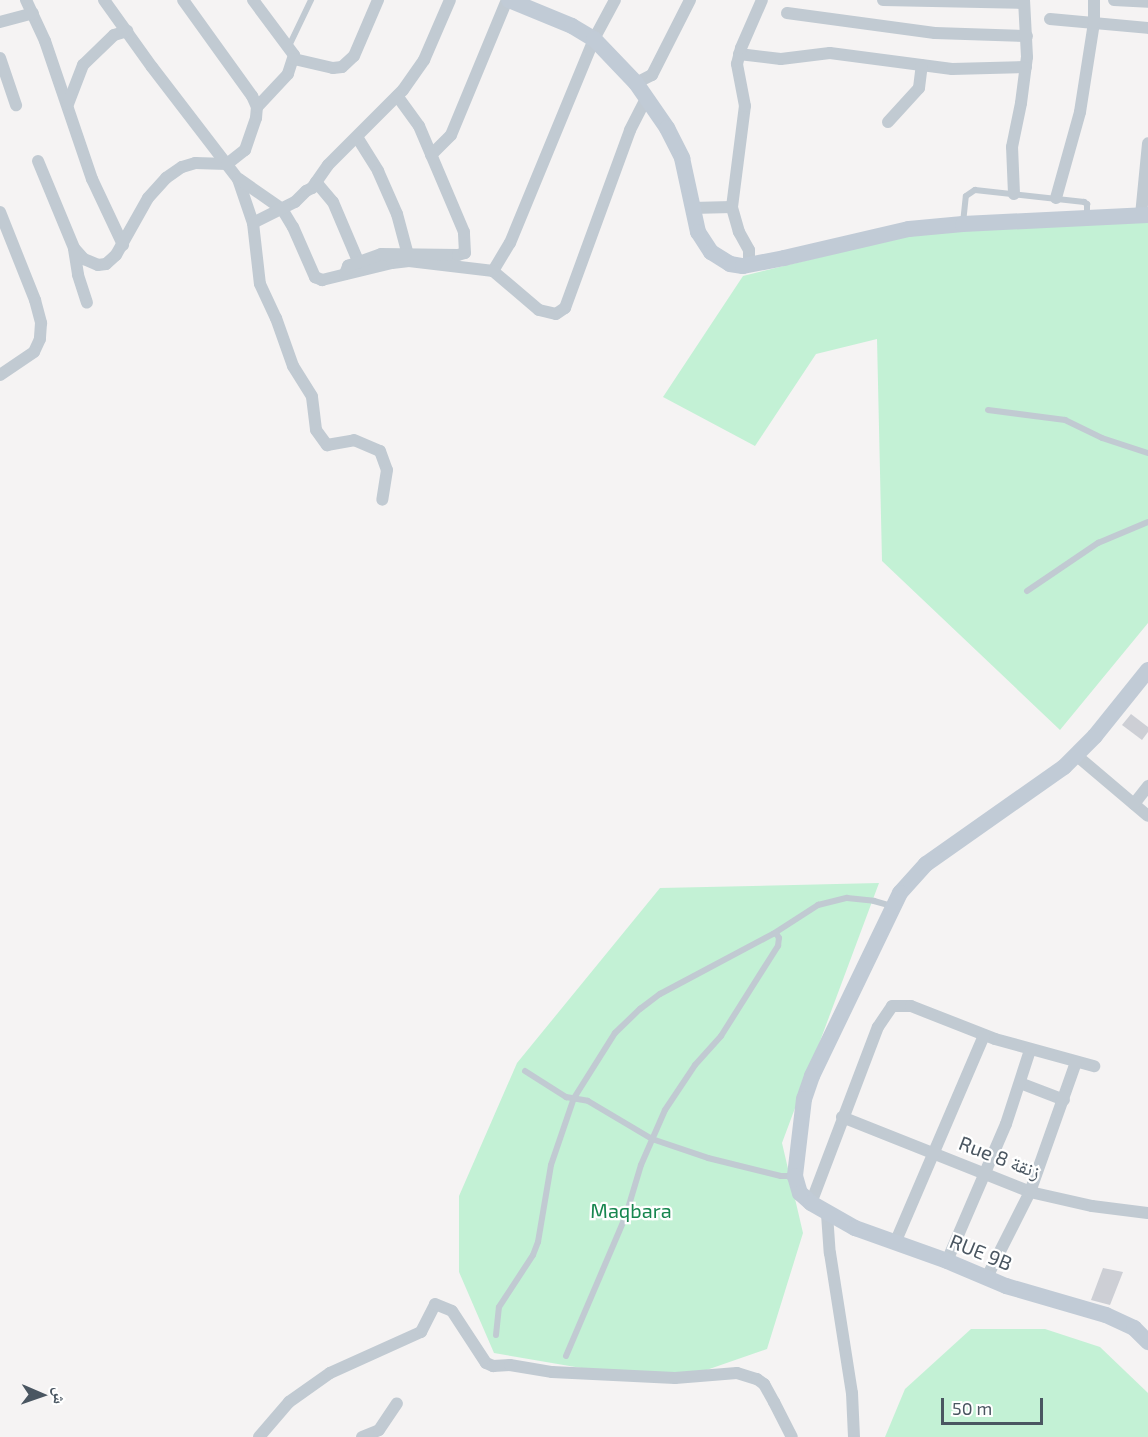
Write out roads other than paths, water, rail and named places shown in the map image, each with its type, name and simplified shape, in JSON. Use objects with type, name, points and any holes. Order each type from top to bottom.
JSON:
[{"type":"street","points":[[26,0],[68,104],[92,179],[123,245]]},
{"type":"street","points":[[104,0],[238,179],[253,223],[260,284],[276,318],[293,366],[312,397],[318,436],[330,446],[354,440],[380,451],[387,470],[382,500]]},
{"type":"street","points":[[74,248],[84,259],[98,265],[112,260],[123,245],[148,198],[169,176],[195,163],[228,164],[248,144],[254,128],[257,107],[247,87],[183,0]]},
{"type":"street","points":[[253,0],[289,46],[294,58],[288,74],[257,107]]},
{"type":"street","points":[[294,58],[333,68],[342,67],[354,56],[378,0]]},
{"type":"street","points":[[253,223],[282,209],[312,188],[328,165],[397,96],[424,60],[450,0]]},
{"type":"street","points":[[431,155],[451,135],[508,0],[536,5],[594,39],[636,83],[667,128],[682,158],[698,232],[711,252],[730,264],[743,266],[909,229],[1087,218],[1144,208],[1148,143]]},
{"type":"street","points":[[493,271],[510,243],[594,39],[615,0]]},
{"type":"street","points":[[636,83],[652,75],[690,0]]},
{"type":"street","points":[[743,266],[749,261],[749,250],[739,232],[732,207],[745,106],[737,64],[762,0]]},
{"type":"street","points":[[883,0],[1024,1],[1027,36],[1026,67],[1012,147],[1014,194]]},
{"type":"street","points":[[1056,198],[1080,112],[1094,23],[1094,0]]},
{"type":"street","points":[[1114,0],[1148,2]]},
{"type":"street","points":[[0,22],[33,13]]},
{"type":"street","points":[[787,13],[935,33],[1027,36]]},
{"type":"street","points":[[1050,19],[1148,27]]},
{"type":"street","points":[[68,104],[83,65],[114,35],[127,31]]},
{"type":"street","points":[[739,54],[781,59],[830,53],[962,69],[1026,67]]},
{"type":"street","points":[[0,58],[16,105]]},
{"type":"street","points":[[888,122],[919,88],[922,65]]},
{"type":"street","points":[[345,274],[348,266],[381,254],[407,252],[458,255],[465,253],[464,231],[419,126],[397,96]]},
{"type":"street","points":[[238,179],[282,209],[293,227],[315,277],[328,280],[392,263],[420,261],[493,271],[539,310],[556,314],[566,308],[630,130],[646,98]]},
{"type":"street","points":[[357,137],[378,171],[397,214],[407,252]]},
{"type":"street","points":[[38,161],[74,248],[78,275],[87,303]]},
{"type":"street","points":[[316,182],[333,202],[358,261]]},
{"type":"street","points":[[692,208],[732,207]]},
{"type":"street","points":[[0,213],[39,310],[41,323],[40,339],[34,352],[0,375]]},
{"type":"street","points":[[806,1198],[795,1176],[799,1133],[812,1076],[892,906],[907,884],[926,864],[1049,778],[1076,755],[1148,670]]},
{"type":"street","points":[[1076,755],[1148,816]]},
{"type":"street","points":[[1134,804],[1148,786]]},
{"type":"street","points":[[806,1198],[842,1118],[878,1027],[891,1006],[911,1006],[984,1035],[1030,1050],[1094,1066]]},
{"type":"street","points":[[895,1243],[984,1035]]},
{"type":"street","points":[[947,1261],[1006,1124],[1030,1050]]},
{"type":"street","points":[[986,1279],[1030,1192],[1076,1062]]},
{"type":"street","points":[[1020,1083],[1064,1100]]},
{"type":"street","name":"Rue 8 زنقة","points":[[842,1118],[1030,1192],[1092,1206],[1148,1213]]},
{"type":"street","name":"RUE 9B","points":[[806,1198],[828,1214],[895,1243],[947,1261],[986,1279],[1106,1315],[1134,1328],[1148,1342]]},
{"type":"street","points":[[828,1214],[830,1253],[852,1393],[854,1437]]},
{"type":"street","points":[[259,1437],[289,1402],[330,1373],[421,1332],[435,1304],[452,1311],[486,1363],[493,1366],[675,1378],[737,1373],[757,1379],[764,1384],[792,1437]]},
{"type":"street","points":[[362,1437],[379,1430],[397,1403]]},
{"type":"lane","points":[[289,46],[311,0]]},
{"type":"lane","points":[[963,224],[964,204],[969,193],[975,190],[1084,202],[1087,218]]},
{"type":"lane","points":[[988,410],[1065,420],[1102,438],[1148,453]]},
{"type":"lane","points":[[1027,591],[1098,543],[1148,522]]},
{"type":"lane","points":[[496,1335],[499,1307],[533,1255],[538,1242],[551,1165],[574,1098],[607,1044],[640,1009],[710,966],[776,933],[818,905],[836,899],[859,899],[892,906]]},
{"type":"lane","points":[[566,1356],[626,1215],[652,1139],[665,1110],[686,1077],[722,1036],[778,946],[779,938],[776,933]]},
{"type":"lane","points":[[525,1071],[566,1097],[588,1101],[652,1139],[708,1158],[781,1176],[795,1176]]},
{"type":"park label","name":"Maqbara","points":[[631,1210]]}]
